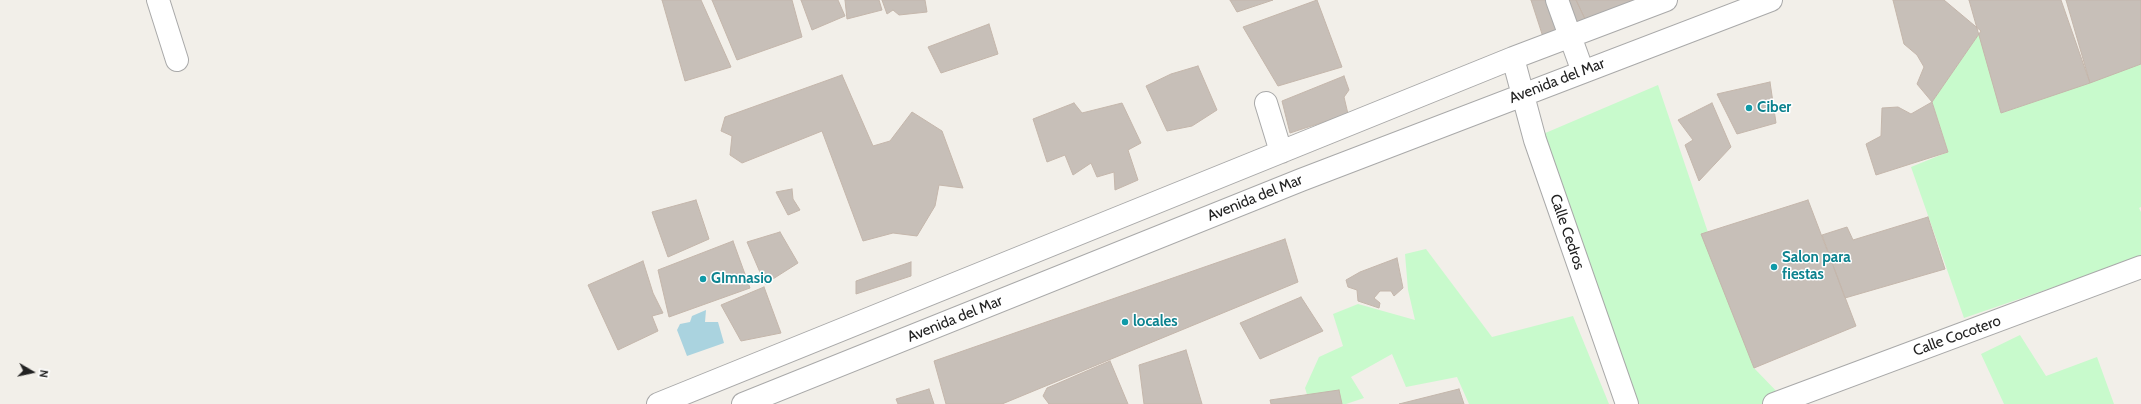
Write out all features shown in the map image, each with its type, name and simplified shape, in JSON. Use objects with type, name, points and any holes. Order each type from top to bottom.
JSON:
[{"type":"street","points":[[158,0],[177,60]]},
{"type":"street","points":[[1557,0],[1583,72]]},
{"type":"street","points":[[658,404],[1513,58],[1666,0]]},
{"type":"street","name":"Avenida del Mar","points":[[743,404],[1293,183],[1771,0]]},
{"type":"street","name":"Calle Cedros","points":[[1513,58],[1535,140],[1627,404]]},
{"type":"street","points":[[1266,103],[1281,152]]},
{"type":"street","name":"Calle Cocotero","points":[[1774,404],[2141,267]]},
{"type":"green space","points":[[1981,31],[2001,113],[2141,64],[2141,207],[2139,208],[2141,212],[2141,257],[1964,318],[1911,167],[1948,152],[1932,102]]},
{"type":"green space","points":[[1658,85],[1754,368],[1781,396],[1762,404],[1628,404],[1536,137]]},
{"type":"green space","points":[[1426,249],[1492,337],[1573,316],[1609,404],[1469,404],[1457,377],[1406,387],[1392,354],[1351,377],[1364,398],[1346,404],[1310,404],[1305,388],[1319,357],[1343,346],[1333,314],[1358,304],[1415,320],[1408,290],[1405,254]]},
{"type":"green space","points":[[2020,335],[2046,376],[2097,357],[2114,404],[2004,404],[1981,354]]},
{"type":"water","points":[[706,310],[705,322],[718,322],[724,343],[687,356],[677,330],[680,324],[690,322],[692,316]]},
{"type":"building","points":[[662,0],[701,0],[731,67],[685,81]]},
{"type":"building","points":[[712,0],[792,0],[802,37],[737,60]]},
{"type":"building","points":[[801,0],[838,0],[845,16],[812,30]]},
{"type":"building","points":[[845,0],[879,0],[882,10],[847,19]]},
{"type":"building","points":[[882,0],[925,0],[927,12],[899,15],[893,10],[887,14]]},
{"type":"building","points":[[1230,0],[1273,0],[1237,12]]},
{"type":"building","points":[[1317,0],[1342,67],[1278,86],[1243,27]]},
{"type":"building","points":[[1531,0],[1576,0],[1585,19],[1543,37]]},
{"type":"building","points":[[1576,0],[1648,0],[1585,19]]},
{"type":"building","points":[[1893,0],[1944,0],[1981,31],[1932,102],[1917,84],[1924,67],[1917,55],[1904,44]]},
{"type":"building","points":[[1969,0],[2061,0],[2090,83],[2001,113]]},
{"type":"building","points":[[2066,0],[2141,0],[2141,64],[2090,83]]},
{"type":"building","points":[[989,24],[998,54],[941,73],[928,47]]},
{"type":"building","points":[[1198,66],[1217,110],[1192,126],[1167,131],[1146,86],[1171,74]]},
{"type":"building","points":[[842,75],[873,146],[890,141],[912,112],[942,131],[963,188],[939,185],[935,206],[917,236],[893,233],[863,241],[822,131],[742,163],[730,155],[732,136],[721,131],[725,117]]},
{"type":"building","points":[[1344,76],[1349,90],[1344,97],[1348,114],[1290,133],[1282,101]]},
{"type":"building","name":"Ciber","points":[[1770,82],[1776,123],[1737,134],[1717,94]]},
{"type":"building","points":[[1932,102],[1948,152],[1876,175],[1866,144],[1881,136],[1882,108],[1898,107],[1911,114]]},
{"type":"building","points":[[1074,103],[1082,113],[1122,103],[1141,143],[1128,150],[1138,180],[1115,190],[1114,172],[1097,177],[1091,163],[1073,175],[1065,155],[1047,162],[1033,119]]},
{"type":"building","points":[[1712,103],[1731,147],[1699,181],[1685,145],[1693,140],[1678,120]]},
{"type":"building","points":[[792,189],[793,199],[800,210],[788,215],[776,192]]},
{"type":"building","points":[[696,200],[709,239],[668,257],[652,212]]},
{"type":"building","name":"Salon para fiestas","points":[[1808,200],[1856,326],[1754,368],[1701,234]]},
{"type":"building","points":[[1928,217],[1945,269],[1845,298],[1822,235],[1847,227],[1853,240]]},
{"type":"building","points":[[780,232],[798,263],[765,284],[747,242]]},
{"type":"building","name":"locales","points":[[1285,239],[1298,282],[1002,404],[946,404],[934,361]]},
{"type":"building","name":"GImnasio","points":[[733,241],[750,288],[669,317],[658,270]]},
{"type":"building","points":[[1397,258],[1403,288],[1394,296],[1391,291],[1380,291],[1374,298],[1380,303],[1379,308],[1358,301],[1357,290],[1348,287],[1346,280],[1360,272]]},
{"type":"building","points":[[643,261],[653,293],[663,313],[652,316],[658,331],[618,350],[588,285]]},
{"type":"building","points":[[911,262],[911,276],[856,294],[856,281]]},
{"type":"building","points":[[764,287],[781,333],[741,341],[721,305]]},
{"type":"building","points":[[1301,297],[1323,331],[1260,359],[1240,323]]},
{"type":"building","points":[[1186,350],[1202,404],[1144,404],[1139,365]]},
{"type":"building","points":[[1110,361],[1128,404],[1049,404],[1043,396],[1047,388]]},
{"type":"building","points":[[929,389],[934,404],[898,404],[896,399]]},
{"type":"building","points":[[1459,389],[1464,404],[1399,404]]},
{"type":"building","points":[[1339,390],[1342,404],[1271,404],[1270,400]]},
{"type":"place","name":"Ciber","points":[[1749,108]]},
{"type":"place","name":"Salon para fiestas","points":[[1774,267]]},
{"type":"place","name":"GImnasio","points":[[703,279]]},
{"type":"place","name":"locales","points":[[1125,322]]}]
